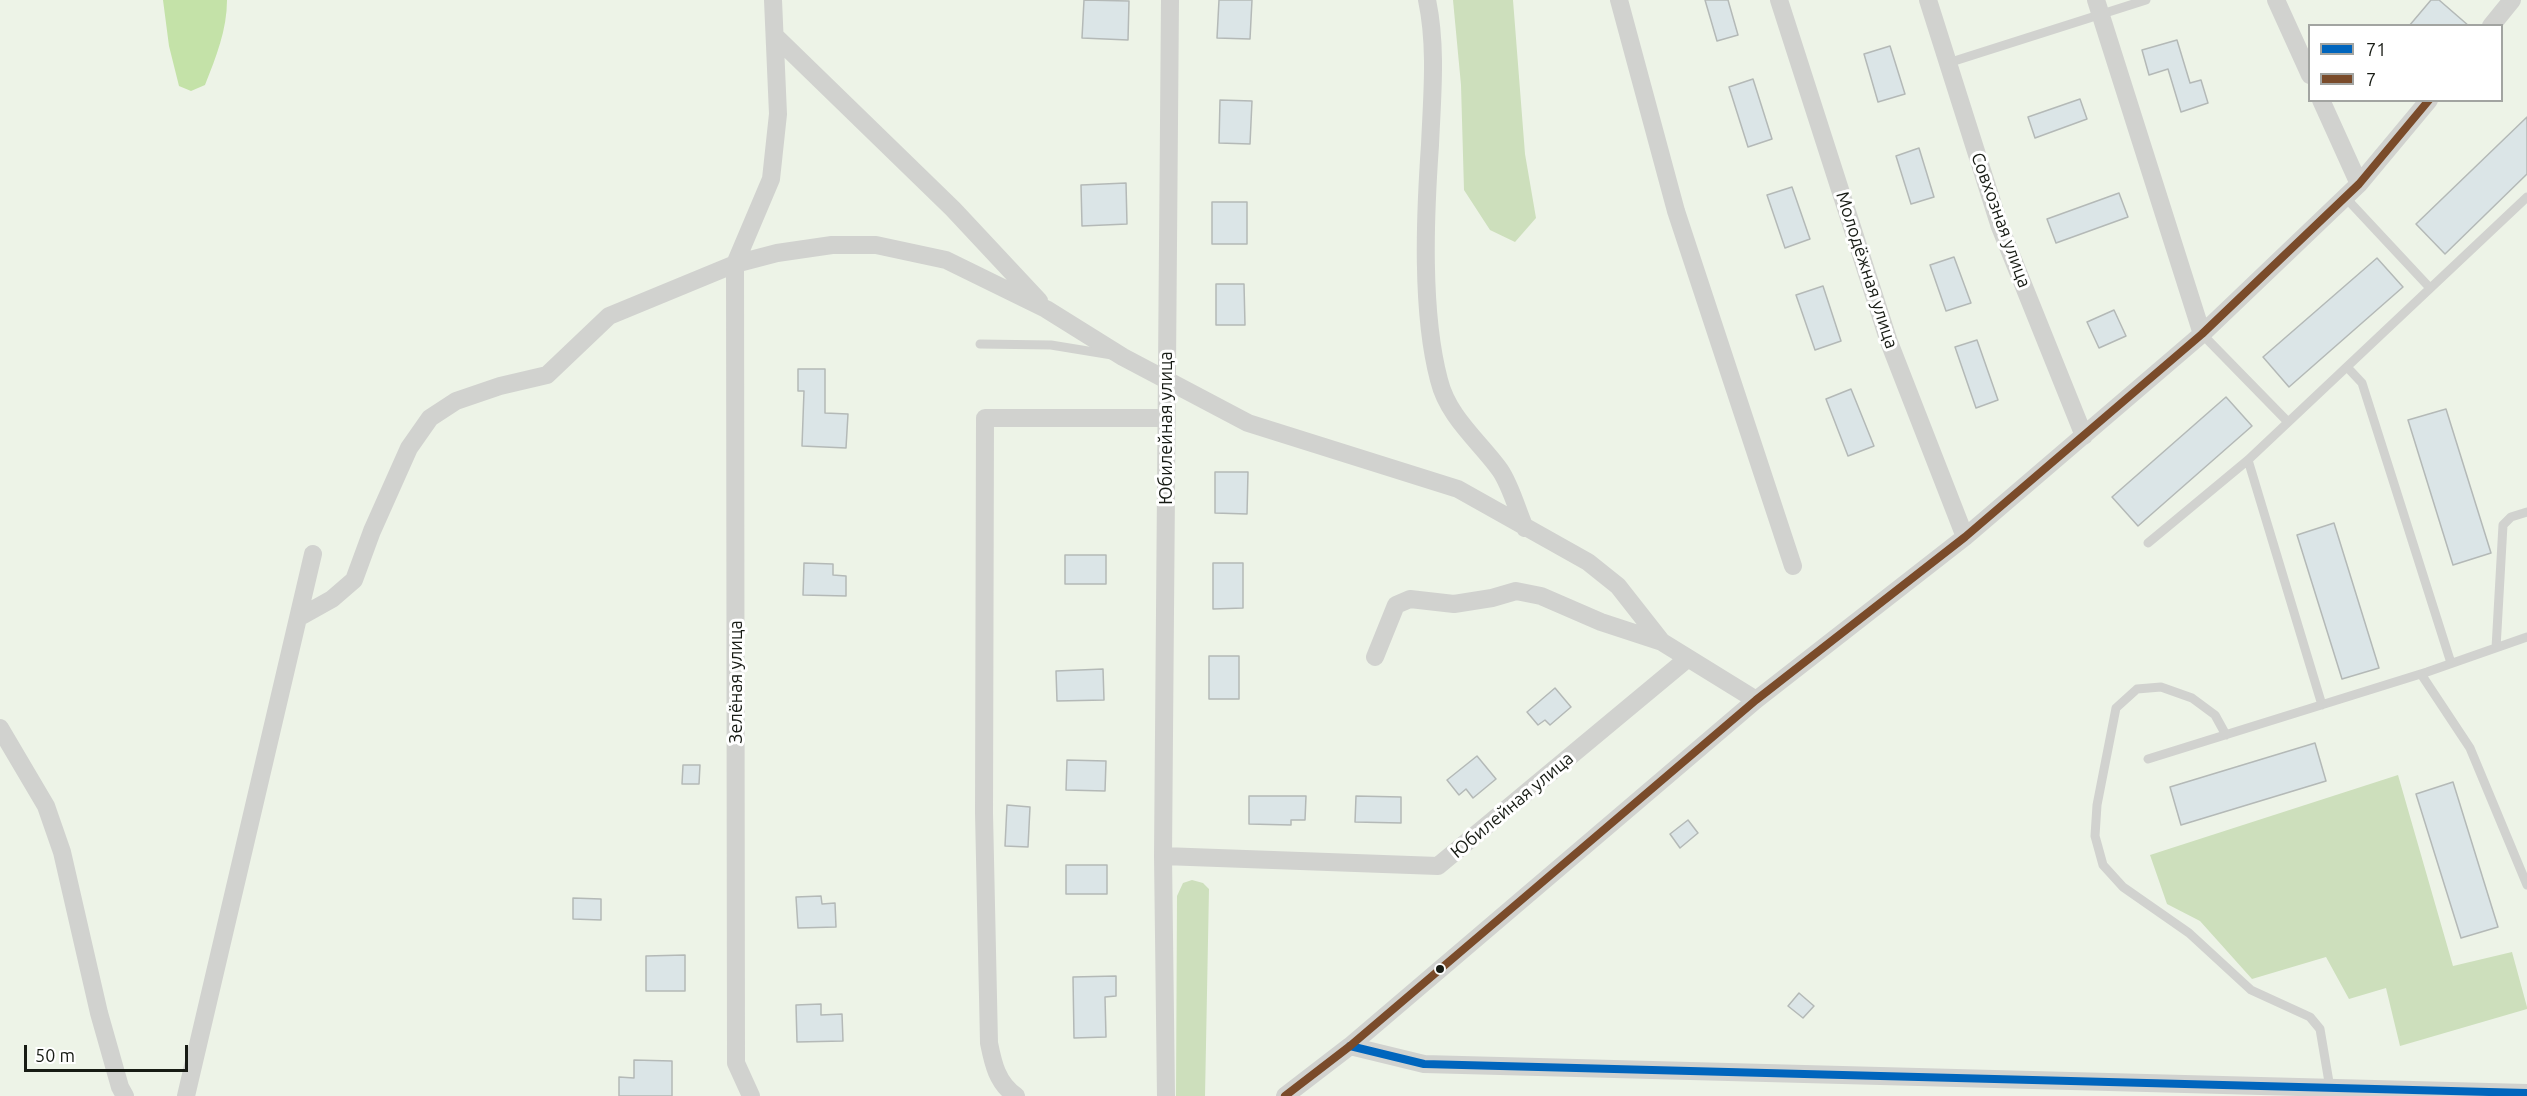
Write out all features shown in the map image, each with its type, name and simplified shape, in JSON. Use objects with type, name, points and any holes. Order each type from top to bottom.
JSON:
[{"type":"street","points":[[735,264],[771,179],[778,114],[773,0]]},
{"type":"street","name":"Юбилейная улица","points":[[1166,1096],[1163,856],[1170,0]]},
{"type":"street","points":[[1427,0],[1432,21],[1433,65],[1426,205],[1432,350],[1439,383],[1456,417],[1501,472],[1525,528]]},
{"type":"street","points":[[1619,0],[1676,211],[1793,566]]},
{"type":"street","name":"Молодёжная улица","points":[[1779,0],[1889,342],[1965,537]]},
{"type":"street","name":"Совхозная улица","points":[[1928,0],[2000,226],[2084,436]]},
{"type":"street","points":[[2276,0],[2308,71]]},
{"type":"street","points":[[2493,24],[2512,0]]},
{"type":"street","points":[[2099,7],[2202,334]]},
{"type":"street","points":[[776,37],[953,209],[1046,309]]},
{"type":"street","points":[[2322,102],[2359,184]]},
{"type":"street","points":[[1285,1096],[1350,1046],[1756,700],[1965,537],[2202,334],[2359,184],[2427,102]]},
{"type":"street","points":[[298,618],[333,599],[354,580],[372,531],[409,448],[430,418],[456,401],[500,386],[548,375],[609,316],[735,264],[777,253],[832,245],[876,245],[946,260],[1046,309],[1124,357],[1248,423],[1458,489],[1588,562],[1618,586],[1662,642]]},
{"type":"street","name":"Зелёная улица","points":[[735,264],[736,1063],[751,1096]]},
{"type":"street","points":[[1016,1096],[1007,1090],[995,1070],[989,1043],[984,813],[985,418],[1166,418]]},
{"type":"street","points":[[186,1096],[313,554]]},
{"type":"street","points":[[1375,657],[1396,605],[1410,599],[1454,604],[1492,598],[1516,591],[1541,596],[1601,622],[1662,642],[1756,700]]},
{"type":"street","name":"Юбилейная улица","points":[[1163,856],[1438,866],[1687,659]]},
{"type":"street","points":[[0,728],[46,806],[62,852],[99,1013],[120,1087],[125,1096]]},
{"type":"street","points":[[1350,1046],[1424,1064],[2527,1093]]},
{"type":"lane","points":[[1948,63],[2099,7],[2146,0]]},
{"type":"lane","points":[[2345,197],[2430,288]]},
{"type":"lane","points":[[2148,543],[2248,460],[2527,197]]},
{"type":"lane","points":[[2202,334],[2288,422]]},
{"type":"lane","points":[[980,344],[1051,345],[1124,357]]},
{"type":"lane","points":[[2347,367],[2362,383],[2451,663]]},
{"type":"lane","points":[[2248,460],[2322,705]]},
{"type":"lane","points":[[2496,648],[2504,525],[2511,517],[2527,512]]},
{"type":"lane","points":[[2148,759],[2421,674],[2527,637]]},
{"type":"lane","points":[[2421,674],[2470,748],[2527,885]]},
{"type":"lane","points":[[2226,735],[2215,716],[2192,698],[2161,687],[2137,689],[2116,708],[2097,805],[2095,836],[2103,865],[2123,887],[2189,933],[2251,990],[2310,1017],[2320,1029],[2330,1088]]},
{"type":"shaded area","points":[[163,0],[227,0],[223,33],[205,85],[191,91],[179,86],[169,46]]},
{"type":"shaded area","points":[[1453,0],[1513,0],[1525,154],[1536,218],[1515,242],[1490,230],[1464,190],[1461,85]]},
{"type":"shaded area","points":[[2398,775],[2453,966],[2512,952],[2527,1007],[2527,1009],[2400,1046],[2386,988],[2349,999],[2326,957],[2252,979],[2200,921],[2167,904],[2150,855]]},
{"type":"shaded area","points":[[1192,880],[1203,883],[1209,889],[1205,1096],[1176,1096],[1177,896],[1183,883]]},
{"type":"building","points":[[1084,0],[1129,1],[1128,40],[1082,38]]},
{"type":"building","points":[[1219,0],[1252,0],[1250,39],[1217,38]]},
{"type":"building","points":[[1705,0],[1728,0],[1738,35],[1717,41]]},
{"type":"building","points":[[2431,0],[2439,0],[2467,24],[2411,24]]},
{"type":"building","points":[[2177,40],[2190,83],[2201,80],[2208,103],[2181,112],[2168,69],[2149,75],[2142,50]]},
{"type":"building","points":[[1890,46],[1905,94],[1878,102],[1864,54]]},
{"type":"building","points":[[1753,79],[1772,139],[1748,147],[1729,87]]},
{"type":"building","points":[[2080,99],[2087,119],[2035,138],[2028,117]]},
{"type":"building","points":[[1220,100],[1252,101],[1250,144],[1219,143]]},
{"type":"building","points":[[2527,117],[2527,174],[2445,254],[2416,224]]},
{"type":"building","points":[[1919,148],[1934,197],[1911,204],[1896,156]]},
{"type":"building","points":[[1126,183],[1127,224],[1082,226],[1081,185]]},
{"type":"building","points":[[1792,187],[1810,239],[1785,248],[1767,195]]},
{"type":"building","points":[[2119,193],[2128,217],[2056,243],[2047,219]]},
{"type":"building","points":[[1212,202],[1247,202],[1247,244],[1212,244]]},
{"type":"building","points":[[1954,257],[1971,303],[1946,311],[1930,265]]},
{"type":"building","points":[[2377,258],[2403,287],[2289,387],[2263,357]]},
{"type":"building","points":[[1216,284],[1244,284],[1245,325],[1216,325]]},
{"type":"building","points":[[1823,286],[1841,341],[1815,350],[1796,295]]},
{"type":"building","points":[[2114,310],[2126,336],[2099,348],[2087,322]]},
{"type":"building","points":[[1977,340],[1998,400],[1976,408],[1955,347]]},
{"type":"building","points":[[798,369],[825,369],[825,413],[848,414],[846,448],[802,446],[804,391],[798,391]]},
{"type":"building","points":[[1851,389],[1874,446],[1848,456],[1826,399]]},
{"type":"building","points":[[2226,397],[2252,426],[2138,526],[2112,497]]},
{"type":"building","points":[[2446,409],[2491,553],[2453,565],[2408,420]]},
{"type":"building","points":[[1215,472],[1248,472],[1247,514],[1215,513]]},
{"type":"building","points":[[2334,523],[2379,668],[2342,679],[2297,535]]},
{"type":"building","points":[[1065,555],[1106,555],[1106,584],[1065,584]]},
{"type":"building","points":[[804,563],[833,564],[833,575],[846,576],[846,596],[803,595]]},
{"type":"building","points":[[1213,563],[1243,563],[1243,608],[1213,609]]},
{"type":"building","points":[[1209,656],[1239,656],[1239,699],[1209,699]]},
{"type":"building","points":[[1103,669],[1104,700],[1057,701],[1056,671]]},
{"type":"building","points":[[1555,688],[1571,707],[1550,725],[1545,720],[1538,725],[1527,712]]},
{"type":"building","points":[[2315,743],[2326,781],[2181,825],[2170,787]]},
{"type":"building","points":[[1477,756],[1496,779],[1473,798],[1466,789],[1459,795],[1447,780]]},
{"type":"building","points":[[1067,760],[1106,761],[1105,791],[1066,790]]},
{"type":"building","points":[[683,765],[700,765],[699,784],[682,784]]},
{"type":"building","points":[[2453,782],[2498,927],[2461,938],[2416,794]]},
{"type":"building","points":[[1249,796],[1306,796],[1305,820],[1291,820],[1291,825],[1249,824]]},
{"type":"building","points":[[1356,796],[1401,797],[1401,823],[1355,822]]},
{"type":"building","points":[[1007,805],[1030,807],[1028,847],[1005,846]]},
{"type":"building","points":[[1688,820],[1698,833],[1680,848],[1670,834]]},
{"type":"building","points":[[1066,865],[1107,865],[1107,894],[1066,894]]},
{"type":"building","points":[[821,896],[822,904],[835,903],[836,927],[798,928],[796,897]]},
{"type":"building","points":[[573,898],[601,899],[601,920],[573,919]]},
{"type":"building","points":[[685,955],[685,991],[646,991],[646,956]]},
{"type":"building","points":[[1116,976],[1116,996],[1105,997],[1106,1037],[1074,1038],[1073,977]]},
{"type":"building","points":[[1799,993],[1814,1006],[1803,1018],[1788,1006]]},
{"type":"building","points":[[821,1004],[821,1015],[842,1014],[843,1041],[797,1042],[796,1005]]},
{"type":"building","points":[[634,1060],[672,1061],[672,1096],[619,1096],[619,1077],[634,1078]]},
{"type":"transit line","name":"7","points":[[1285,1096],[1350,1046],[1756,700],[1965,537],[2202,334],[2359,184],[2427,102]]},
{"type":"transit line","name":"71","points":[[1350,1046],[1424,1064],[2527,1093]]}]
